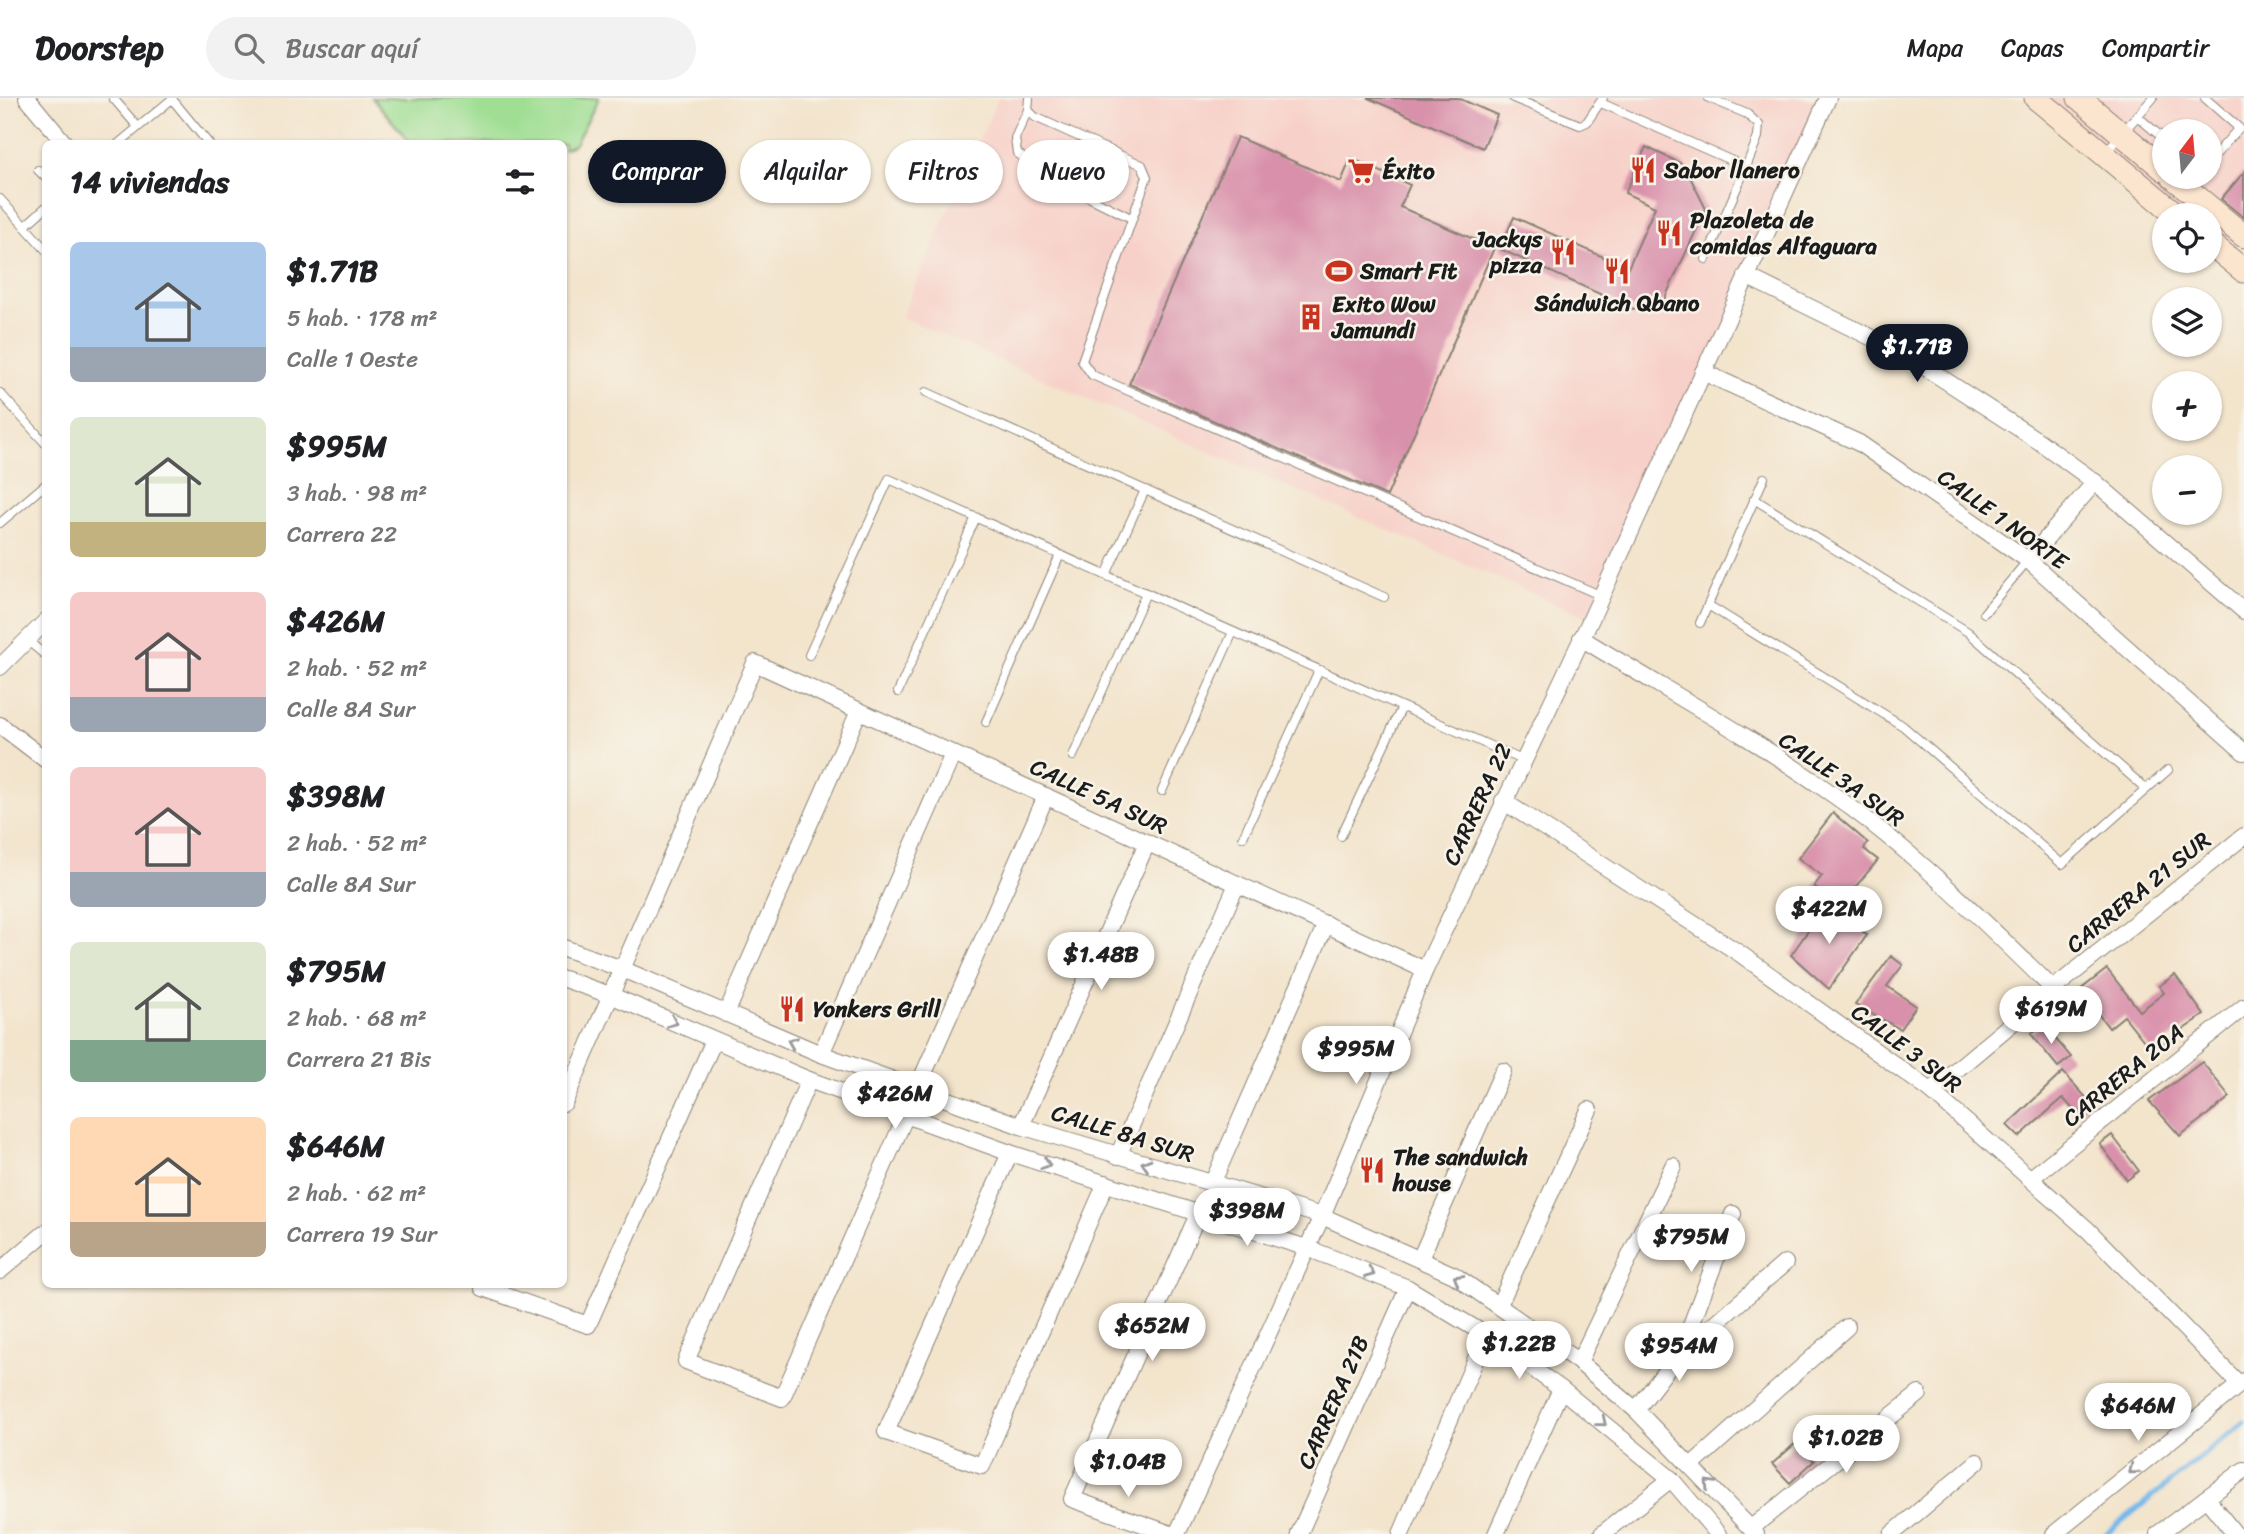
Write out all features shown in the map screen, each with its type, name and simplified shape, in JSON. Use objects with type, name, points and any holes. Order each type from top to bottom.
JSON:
[{"type":"main road","points":[[2036,98],[2162,203]]},
{"type":"main road","points":[[2079,98],[2152,159]]},
{"type":"main road","points":[[2191,189],[2244,236]]},
{"type":"main road","points":[[2222,253],[2244,271]]},
{"type":"street","points":[[27,98],[62,140]]},
{"type":"street","name":"CARRERA 22","points":[[1177,1534],[1322,1216],[1425,970],[1522,760],[1602,596],[1828,98]]},
{"type":"street","points":[[1746,276],[1903,353],[2095,482],[2244,611]]},
{"type":"street","name":"CALLE 1 NORTE","points":[[1703,372],[1859,443],[2028,560],[2244,752]]},
{"type":"street","points":[[2028,560],[2095,482]]},
{"type":"street","points":[[0,667],[42,625]]},
{"type":"street","name":"CALLE 3A SUR","points":[[1581,638],[1824,788],[1856,811],[1971,909],[2053,989]]},
{"type":"street","name":"CALLE 5A SUR","points":[[622,969],[755,663],[1425,970]]},
{"type":"street","points":[[726,1014],[859,711]]},
{"type":"street","points":[[0,725],[42,757]]},
{"type":"street","points":[[821,1054],[953,754]]},
{"type":"street","points":[[917,1089],[1045,796]]},
{"type":"street","name":"CALLE 3 SUR","points":[[1503,801],[1739,953],[1931,1091],[2088,1230],[2242,1383]]},
{"type":"street","name":"CARRERA 21 SUR","points":[[1931,1091],[2244,836]]},
{"type":"street","points":[[1021,1126],[1147,843]]},
{"type":"street","points":[[1118,1156],[1237,884]]},
{"type":"street","points":[[1212,1184],[1326,924]]},
{"type":"street","name":"CALLE 8A SUR","points":[[567,949],[622,969],[821,1054],[1021,1126],[1322,1216],[1454,1275],[1579,1362],[1636,1410],[1753,1531]]},
{"type":"street","points":[[567,1095],[622,969]]},
{"type":"street","points":[[567,980],[610,995],[809,1080],[1010,1153],[1307,1248],[1408,1288],[1486,1335],[1561,1389],[1671,1479],[1718,1534]]},
{"type":"street","name":"CARRERA 20A","points":[[2031,1178],[2244,1007]]},
{"type":"street","points":[[483,1288],[588,1325],[714,1040]]},
{"type":"street","points":[[1420,1259],[1503,1072]]},
{"type":"street","points":[[809,1080],[686,1360],[782,1398],[906,1115]]},
{"type":"street","points":[[1499,1305],[1590,1110]]},
{"type":"street","points":[[1010,1153],[886,1432],[982,1466],[1106,1184]]},
{"type":"street","points":[[1579,1362],[1673,1166]]},
{"type":"street","points":[[1171,1534],[1072,1499],[1199,1212]]},
{"type":"street","points":[[1694,1334],[1691,1325],[1733,1214]]},
{"type":"street","points":[[0,1271],[42,1235]]},
{"type":"street","points":[[1694,1334],[1703,1334],[1785,1263]]},
{"type":"street","name":"CARRERA 21B","points":[[1299,1534],[1408,1288]]},
{"type":"street","points":[[1692,1465],[1847,1327]]},
{"type":"street","points":[[1636,1410],[1694,1334]]},
{"type":"street","points":[[1401,1534],[1486,1335]]},
{"type":"street","points":[[2054,1534],[2242,1383]]},
{"type":"street","points":[[1496,1534],[1561,1389]]},
{"type":"street","points":[[1753,1531],[1919,1394]]},
{"type":"street","points":[[1892,1534],[1977,1462]]},
{"type":"street","points":[[2158,1534],[2244,1470]]},
{"type":"street","points":[[1602,1534],[1671,1479]]},
{"type":"street","points":[[2206,1498],[2235,1534]]},
{"type":"lane","points":[[113,98],[138,127]]},
{"type":"lane","points":[[123,140],[171,98],[206,140]]},
{"type":"lane","points":[[1029,98],[1028,110],[1017,132],[1017,153],[1050,178],[1131,218]]},
{"type":"lane","points":[[1513,98],[1580,125],[1587,122],[1602,101],[1746,167]]},
{"type":"lane","points":[[1706,259],[1758,137],[1759,125],[1747,114],[1709,98]]},
{"type":"lane","points":[[2104,155],[2153,98]]},
{"type":"lane","points":[[2205,98],[2239,128],[2222,147]]},
{"type":"lane","points":[[1028,110],[1035,117],[1142,165],[1147,177],[1082,361],[1092,375],[1602,596]]},
{"type":"lane","points":[[2137,116],[2152,129]]},
{"type":"lane","points":[[38,170],[42,174]]},
{"type":"lane","points":[[0,199],[42,245]]},
{"type":"lane","points":[[25,226],[42,211]]},
{"type":"lane","points":[[926,392],[1384,597]]},
{"type":"lane","points":[[0,393],[42,440]]},
{"type":"lane","points":[[1700,623],[1763,478]]},
{"type":"lane","points":[[809,655],[889,479],[1522,760]]},
{"type":"lane","points":[[0,523],[42,487]]},
{"type":"lane","points":[[1106,575],[1145,490]]},
{"type":"lane","points":[[1754,499],[1968,632],[2146,789]]},
{"type":"lane","points":[[898,692],[976,517]]},
{"type":"lane","points":[[986,722],[1059,555]]},
{"type":"lane","points":[[1984,613],[2028,560]]},
{"type":"lane","points":[[1073,756],[1146,593]]},
{"type":"lane","points":[[1708,605],[1903,726],[2062,864],[2168,770]]},
{"type":"lane","points":[[1162,791],[1233,632]]},
{"type":"lane","points":[[27,639],[42,652]]},
{"type":"lane","points":[[1243,836],[1319,670]]},
{"type":"lane","points":[[1341,836],[1402,706]]},
{"type":"shaded area","points":[[998,98],[1828,98],[1591,619],[901,317],[951,203],[1003,203],[1003,140],[979,140]]},
{"type":"shaded area","points":[[2036,98],[2244,98],[2244,228],[2223,253],[2222,203],[2163,203]]},
{"type":"green space","points":[[372,98],[599,98],[575,144],[567,148],[567,140],[408,140]]},
{"type":"building","points":[[1368,98],[1458,98],[1497,115],[1483,148]]},
{"type":"building","name":"Exito Wow Jamundi","points":[[1237,137],[1341,182],[1351,158],[1410,185],[1400,207],[1494,248],[1387,496],[1129,384]]},
{"type":"building","name":"Plazoleta de comidas Alfaguara","points":[[1646,147],[1684,165],[1706,209],[1664,300],[1633,309],[1500,249],[1514,217],[1628,268],[1655,207],[1625,193]]},
{"type":"building","points":[[2244,172],[2244,218],[2221,199]]},
{"type":"building","points":[[1833,813],[1868,843],[1864,849],[1878,860],[1836,910],[1814,886],[1822,876],[1798,858]]},
{"type":"building","points":[[1826,905],[1867,935],[1829,989],[1791,955]]},
{"type":"building","points":[[1891,956],[1903,965],[1887,986],[1916,1006],[1900,1029],[1855,1005]]},
{"type":"building","points":[[2107,969],[2140,1011],[2164,993],[2159,986],[2175,975],[2204,1015],[2152,1051],[2124,1016],[2109,1028],[2080,990]]},
{"type":"building","points":[[2043,1024],[2071,1057],[2058,1067],[2031,1034]]},
{"type":"building","points":[[2202,1062],[2230,1097],[2180,1136],[2149,1101]]},
{"type":"building","points":[[2063,1072],[2090,1102],[2077,1114],[2063,1098],[2019,1137],[2007,1125]]},
{"type":"building","points":[[2112,1135],[2139,1171],[2127,1180],[2100,1144]]},
{"type":"building","points":[[1797,1442],[1814,1461],[1790,1483],[1772,1464]]},
{"type":"waterway","points":[[2106,1534],[2244,1422]]},
{"type":"place","name":"Sabor llanero","points":[[1643,170]]},
{"type":"place","name":"Éxito","points":[[1361,171]]},
{"type":"place","name":"Plazoleta de comidas Alfaguara","points":[[1669,233]]},
{"type":"place","name":"Jackys pizza","points":[[1563,252]]},
{"type":"place","name":"Smart Fit","points":[[1339,271]]},
{"type":"place","name":"Sándwich Qbano","points":[[1617,271]]},
{"type":"place","name":"Exito Wow Jamundi","points":[[1311,317]]},
{"type":"place","name":"Yonkers Grill","points":[[792,1009]]},
{"type":"place","name":"The sandwich house","points":[[1372,1170]]}]
